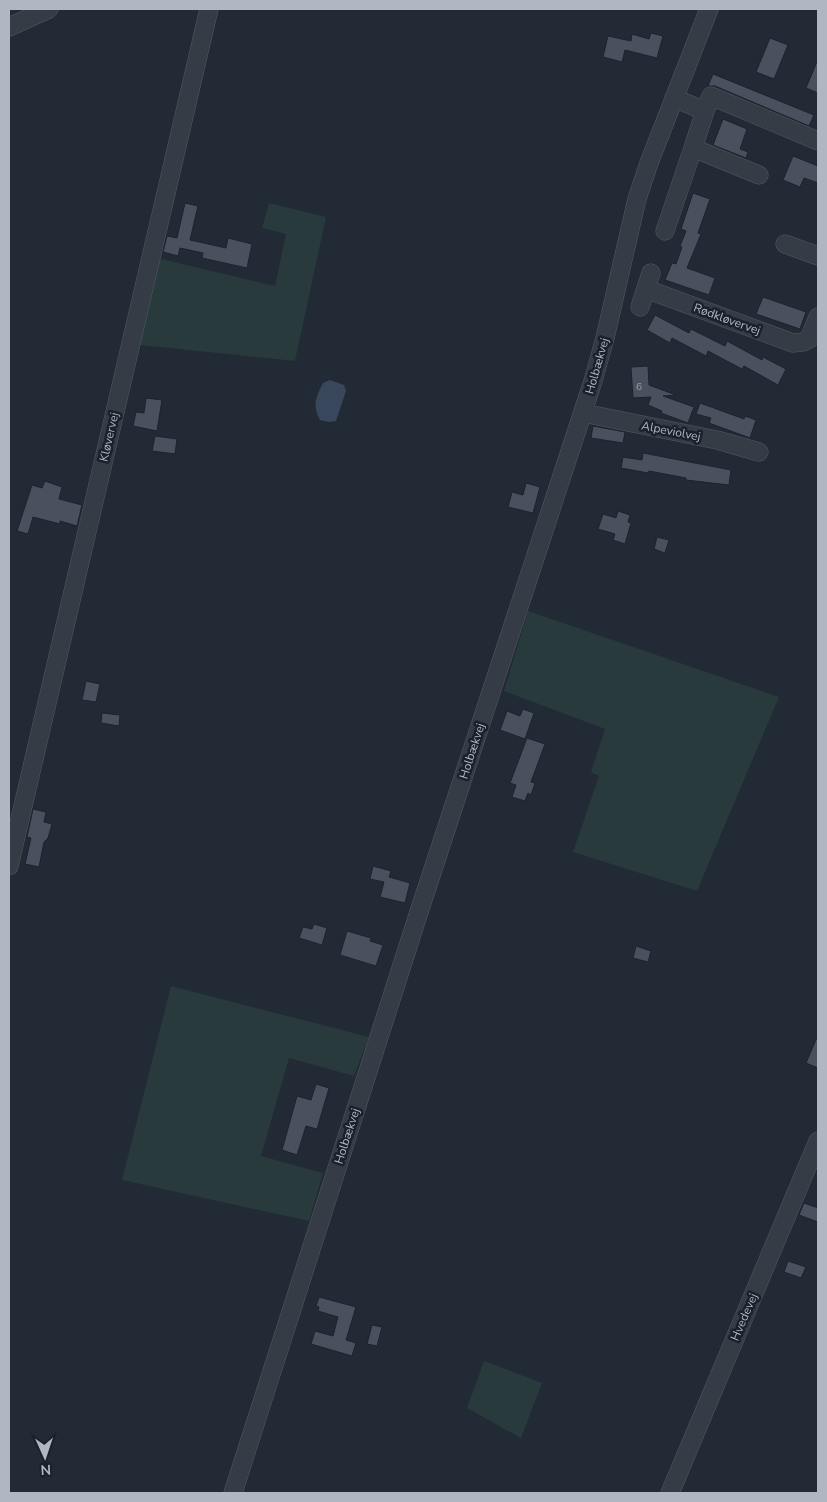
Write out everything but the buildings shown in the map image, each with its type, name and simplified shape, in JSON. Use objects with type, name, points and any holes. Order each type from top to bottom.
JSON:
[{"type":"street","points":[[9,27],[49,9]]},
{"type":"street","name":"Kløvervej","points":[[9,866],[209,9]]},
{"type":"street","name":"Holbækvej","points":[[233,1493],[419,912],[583,414],[605,338],[637,199],[709,9]]},
{"type":"street","points":[[665,230],[711,96],[818,141]]},
{"type":"street","points":[[674,98],[705,111]]},
{"type":"street","points":[[693,148],[760,175]]},
{"type":"street","points":[[785,244],[818,256]]},
{"type":"street","name":"Rødkløvervej","points":[[640,307],[649,281],[793,343],[814,340]]},
{"type":"street","points":[[814,340],[818,318]]},
{"type":"street","name":"Alpeviolvej","points":[[583,414],[717,440],[759,452]]},
{"type":"street","name":"Hvedevej","points":[[670,1493],[818,1141]]},
{"type":"shaded area","points":[[269,203],[326,217],[295,361],[140,345],[157,258],[275,286],[286,234],[262,228]]},
{"type":"shaded area","points":[[528,611],[779,697],[697,891],[573,852],[599,776],[591,772],[605,729],[504,691]]},
{"type":"shaded area","points":[[171,986],[369,1037],[354,1076],[289,1058],[261,1156],[323,1173],[309,1221],[122,1180]]},
{"type":"shaded area","points":[[484,1361],[542,1383],[521,1438],[467,1408]]},
{"type":"water","points":[[330,380],[344,385],[346,391],[336,421],[329,422],[320,420],[316,405],[323,383]]}]
